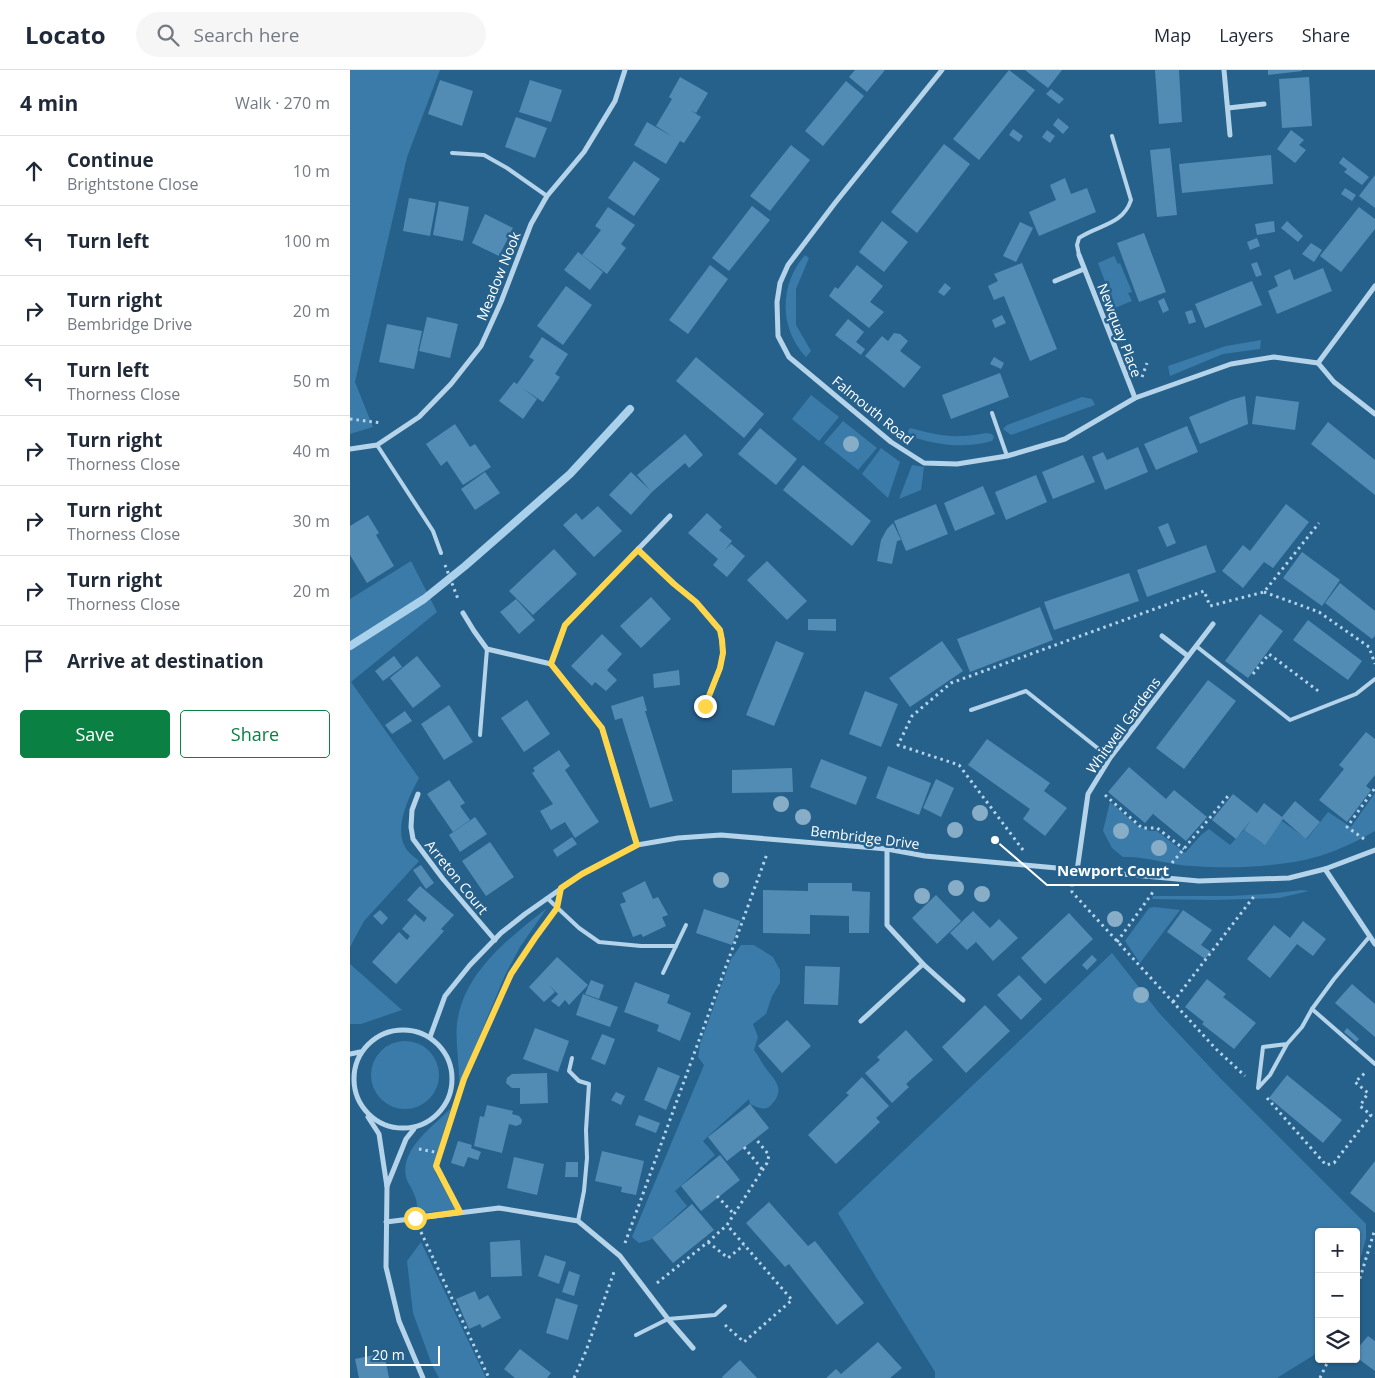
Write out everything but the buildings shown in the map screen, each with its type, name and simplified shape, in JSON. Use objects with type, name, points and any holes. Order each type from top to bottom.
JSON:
[{"type":"street","name":"Meadow Nook","points":[[350,449],[377,445],[419,417],[452,384],[480,346],[505,293],[531,224],[547,196],[584,152],[615,102],[625,70]]},
{"type":"street","name":"Falmouth Road","points":[[942,70],[835,202],[788,264],[780,283],[777,302],[778,336],[789,357],[891,442],[924,463],[957,464],[1007,456],[1065,439],[1135,398],[1231,364],[1274,357],[1318,363]]},
{"type":"street","points":[[1224,70],[1230,135]]},
{"type":"street","points":[[1228,108],[1264,104]]},
{"type":"street","name":"Newquay Place","points":[[1079,256],[1135,398]]},
{"type":"street","name":"Newquay Place","points":[[1055,281],[1084,269]]},
{"type":"street","points":[[1375,286],[1318,363],[1334,382],[1375,414]]},
{"type":"street","points":[[551,664],[565,625],[670,516]]},
{"type":"street","points":[[638,550],[696,602],[720,630],[723,653],[720,668],[705,706]]},
{"type":"street","points":[[463,613],[474,632],[487,648],[551,664],[602,728],[637,845]]},
{"type":"street","name":"Whitwell Gardens","points":[[1075,871],[1088,794],[1093,785],[1110,758],[1213,624]]},
{"type":"street","points":[[1162,636],[1188,656]]},
{"type":"street","name":"Arreton Court","points":[[418,794],[412,810],[410,827],[413,840],[442,879],[495,940]]},
{"type":"street","name":"Bembridge Drive","points":[[430,1037],[445,996],[470,965],[495,940],[547,898],[582,874],[637,845],[678,838],[721,835],[887,849],[925,856],[1199,881],[1289,878],[1326,869],[1375,850]]},
{"type":"street","points":[[887,849],[887,925],[923,964],[963,1000]]},
{"type":"street","points":[[1326,869],[1375,944]]},
{"type":"street","points":[[861,1022],[923,964]]},
{"type":"street","points":[[387,1187],[403,1147],[414,1129],[437,1114],[444,1106],[451,1090],[452,1074],[448,1057],[430,1037],[411,1030],[402,1029],[385,1032],[372,1040],[360,1052],[351,1077],[359,1104],[379,1134],[387,1187],[386,1267],[400,1321],[423,1378]]},
{"type":"street","points":[[350,1054],[360,1052]]},
{"type":"street","points":[[359,1104],[374,1119],[394,1128],[414,1129]]},
{"type":"street","points":[[386,1222],[499,1208],[578,1221],[620,1256],[668,1319],[693,1348]]},
{"type":"lane","name":"Newquay Place","points":[[1079,256],[1077,245],[1079,238],[1110,224],[1128,210],[1131,200],[1112,136]]},
{"type":"lane","points":[[452,152],[484,155],[547,196]]},
{"type":"lane","points":[[992,413],[1007,456]]},
{"type":"lane","points":[[377,445],[434,531],[441,553]]},
{"type":"lane","points":[[1196,646],[1290,720],[1356,694],[1375,679]]},
{"type":"lane","points":[[480,735],[487,648]]},
{"type":"lane","points":[[971,710],[1026,691],[1110,758]]},
{"type":"lane","points":[[547,898],[579,928],[599,942],[641,946],[676,946]]},
{"type":"lane","points":[[663,973],[686,925]]},
{"type":"lane","points":[[1258,1088],[1270,1075],[1288,1044],[1302,1028],[1312,1009],[1334,979],[1370,936]]},
{"type":"lane","points":[[1312,1009],[1375,1064]]},
{"type":"lane","points":[[1258,1088],[1263,1046],[1288,1044]]},
{"type":"lane","points":[[572,1058],[569,1071],[579,1081],[589,1084],[586,1130],[587,1158],[584,1191],[578,1221]]},
{"type":"lane","points":[[636,1335],[668,1319],[715,1315],[725,1306]]},
{"type":"path","points":[[350,419],[407,426]]},
{"type":"path","points":[[1264,592],[1318,523]]},
{"type":"path","points":[[441,553],[463,613]]},
{"type":"path","points":[[1035,867],[959,765],[898,744],[912,716],[951,683],[1204,591],[1210,606],[1264,592],[1319,612],[1369,647],[1375,664]]},
{"type":"path","points":[[1244,685],[1269,654],[1335,703]]},
{"type":"path","points":[[1093,785],[1142,828],[1157,828],[1184,849]]},
{"type":"path","points":[[1368,842],[1347,827],[1375,788]]},
{"type":"path","points":[[1117,942],[1156,889],[1158,878],[1228,796]]},
{"type":"path","points":[[574,1378],[586,1351],[772,839]]},
{"type":"path","points":[[1075,871],[1072,892],[1216,1048],[1258,1088],[1326,1165],[1334,1163],[1371,1114],[1360,1106],[1368,1093],[1355,1082],[1375,1064]]},
{"type":"path","points":[[1173,1002],[1267,879]]},
{"type":"path","points":[[460,1212],[436,1166],[440,1153],[464,1079],[511,974],[557,908]]},
{"type":"path","points":[[647,1291],[727,1225],[769,1155],[755,1138]]},
{"type":"path","points":[[403,1147],[440,1153]]},
{"type":"path","points":[[744,1147],[762,1169]]},
{"type":"path","points":[[717,1196],[734,1214]]},
{"type":"path","points":[[415,1218],[489,1378]]},
{"type":"path","points":[[715,1315],[744,1342],[792,1300],[727,1225]]},
{"type":"path","points":[[1360,1278],[1375,1229]]},
{"type":"path","points":[[708,1242],[728,1258],[744,1245]]},
{"type":"path","points":[[1320,1378],[1327,1363]]},
{"type":"shaded area","points":[[350,70],[440,70],[407,157],[355,382],[373,427],[350,434]]},
{"type":"shaded area","points":[[805,255],[809,258],[796,289],[796,325],[811,351],[806,357],[797,346],[791,333],[787,320],[786,306],[790,280],[796,267]]},
{"type":"shaded area","points":[[1114,256],[1118,264],[1120,263],[1132,292],[1128,293],[1132,301],[1115,308],[1098,263]]},
{"type":"shaded area","points":[[1261,340],[1260,349],[1223,354],[1170,376],[1168,366],[1226,346]]},
{"type":"shaded area","points":[[811,395],[839,417],[819,441],[792,419]]},
{"type":"shaded area","points":[[1082,397],[1092,399],[1095,405],[1011,435],[1003,429],[1007,425]]},
{"type":"shaded area","points":[[843,421],[877,448],[858,470],[824,443]]},
{"type":"shaded area","points":[[910,428],[948,436],[986,433],[992,434],[994,437],[992,441],[971,445],[950,445],[909,436],[908,431]]},
{"type":"shaded area","points":[[881,448],[900,462],[888,498],[862,474]]},
{"type":"shaded area","points":[[912,465],[924,467],[921,490],[899,499]]},
{"type":"shaded area","points":[[411,561],[437,612],[351,682],[419,778],[404,812],[401,830],[406,849],[419,861],[364,921],[350,947],[350,599]]},
{"type":"shaded area","points":[[1375,793],[1375,831],[1351,844],[1326,854],[1295,862],[1260,866],[1208,867],[1123,857],[1112,848],[1103,831],[1110,802],[1138,826],[1150,831],[1157,831],[1185,853],[1209,829],[1230,845],[1244,830],[1262,843],[1282,821],[1307,839],[1328,812],[1351,827]]},
{"type":"shaded area","points":[[1309,891],[1279,898],[1152,899],[1153,896],[1230,896]]},
{"type":"shaded area","points":[[547,908],[520,947],[505,975],[459,1086],[457,1024],[461,1006],[468,989],[478,973],[503,944]]},
{"type":"shaded area","points":[[1149,908],[1180,910],[1140,963],[1125,941]]},
{"type":"shaded area","points":[[741,945],[754,945],[773,957],[780,970],[780,983],[772,996],[766,1014],[753,1024],[758,1037],[754,1050],[774,1079],[779,1091],[778,1095],[771,1105],[766,1108],[750,1104],[749,1099],[703,1141],[715,1155],[675,1191],[687,1206],[650,1240],[639,1243],[632,1237],[704,1065],[698,1057],[700,1044],[731,959]]},
{"type":"shaded area","points":[[1112,953],[1160,1014],[1223,1081],[1366,1224],[1366,1238],[1360,1261],[1360,1228],[1315,1228],[1315,1353],[1277,1378],[935,1378],[935,1372],[838,1213]]},
{"type":"shaded area","points":[[350,964],[402,1010],[361,1024],[350,1024]]},
{"type":"shaded area","points":[[405,1041],[418,1044],[429,1051],[436,1062],[439,1075],[436,1088],[429,1099],[418,1106],[405,1109],[392,1106],[381,1099],[374,1088],[371,1075],[374,1062],[381,1051],[392,1044]]},
{"type":"shaded area","points":[[451,1108],[435,1160],[435,1172],[456,1210],[418,1213],[415,1196],[406,1177],[408,1156],[420,1138]]},
{"type":"shaded area","points":[[421,1242],[486,1378],[439,1378],[432,1365],[413,1313],[407,1261]]},
{"type":"waterway","points":[[350,646],[424,599],[465,566],[570,474],[630,409]]},
{"type":"place","name":"Newport Court","points":[[995,840]]},
{"type":"route","points":[[415,1218],[460,1212],[436,1166],[440,1153],[464,1079],[511,974],[557,908],[561,888],[582,874],[637,845],[602,728],[551,664],[565,625],[638,550],[696,602],[720,630],[723,653],[716,682],[705,706]]}]
